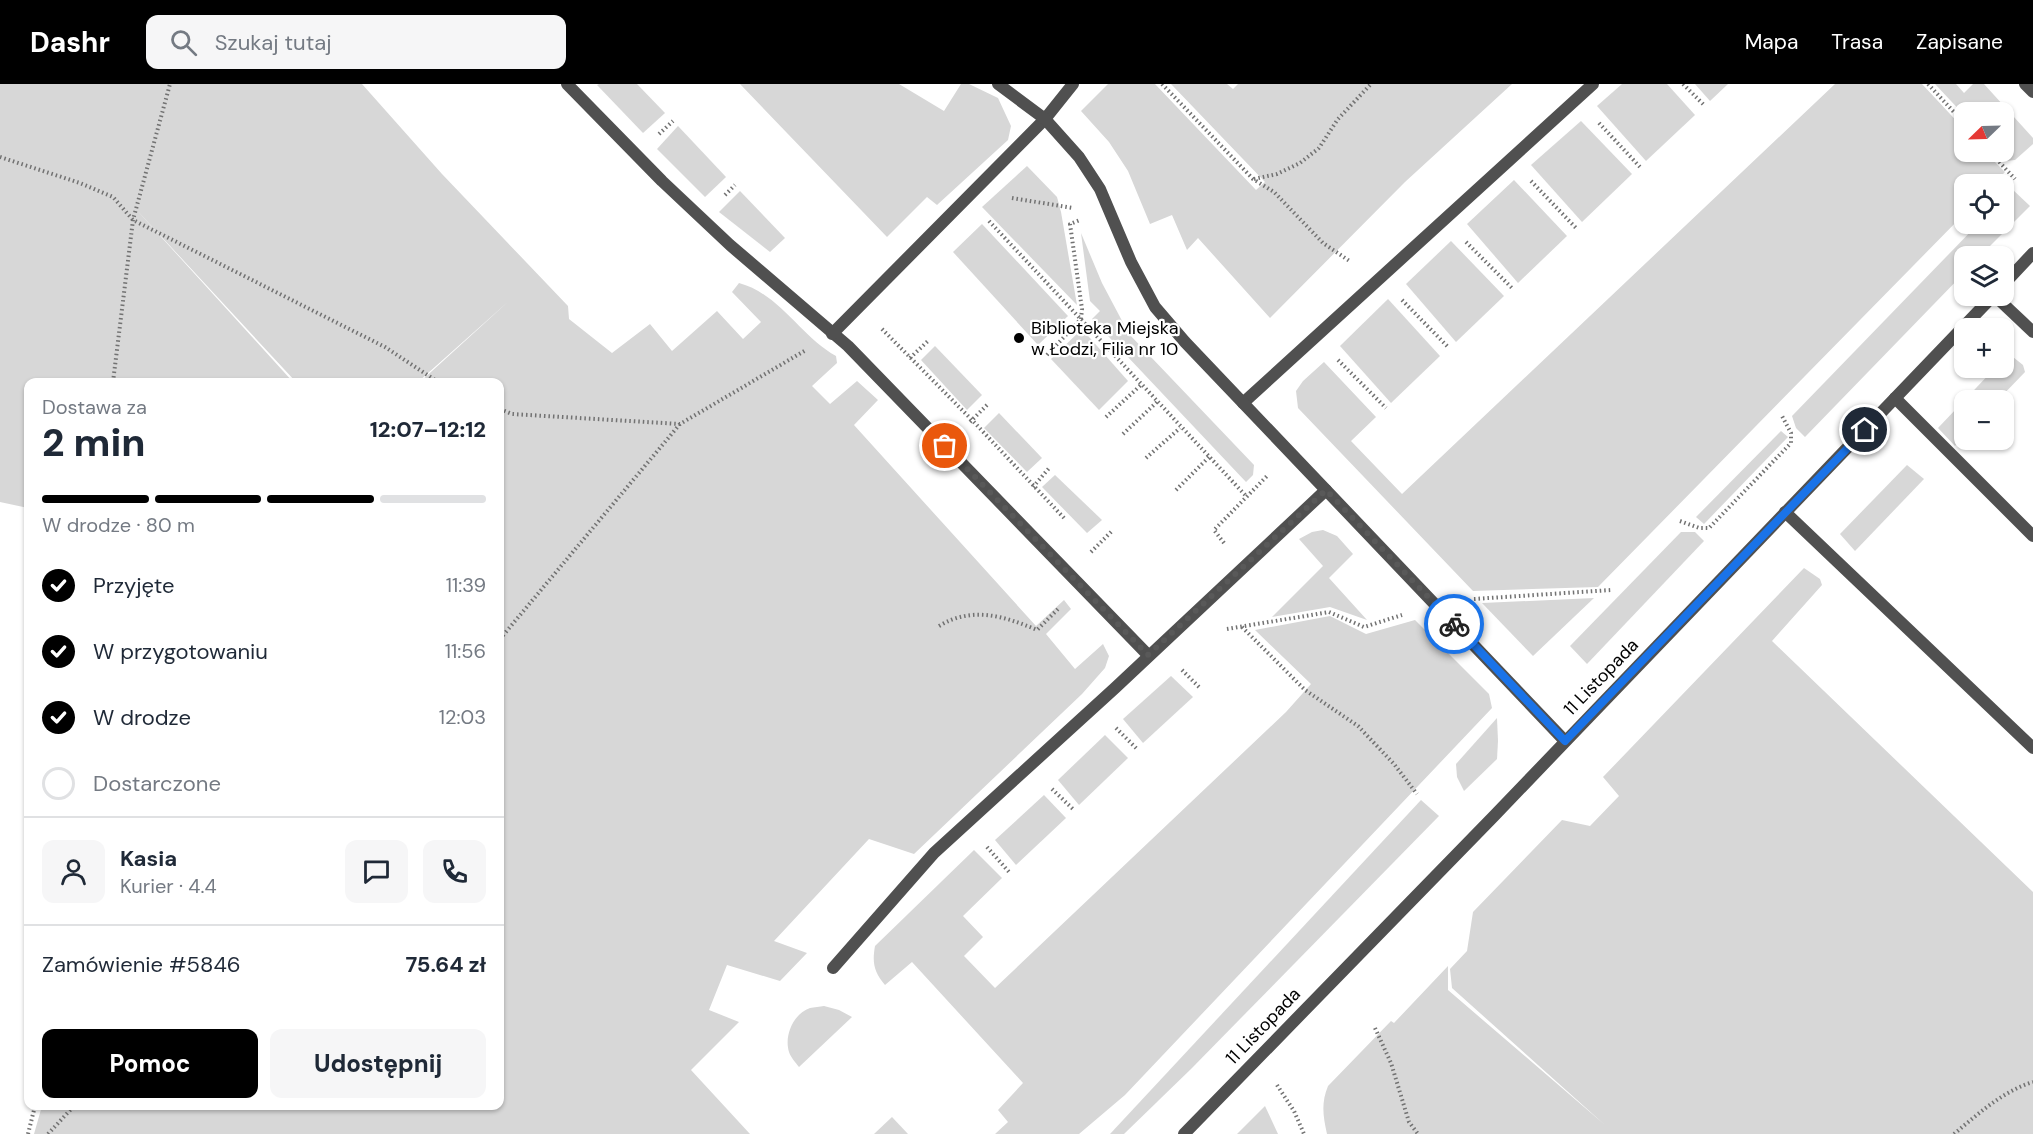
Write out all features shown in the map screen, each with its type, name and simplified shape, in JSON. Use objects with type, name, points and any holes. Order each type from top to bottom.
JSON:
[{"type":"street","points":[[567,84],[662,181],[848,346],[1148,655]]},
{"type":"street","points":[[998,84],[1045,119],[1079,157],[1096,182],[1131,262],[1155,307],[1243,403],[1565,741]]},
{"type":"street","points":[[832,334],[1045,119],[1073,84]]},
{"type":"street","points":[[1243,403],[1593,84]]},
{"type":"street","points":[[2025,84],[2033,92]]},
{"type":"street","points":[[2014,274],[2033,254]]},
{"type":"street","name":"11 Listopada","points":[[1184,1134],[1984,306]]},
{"type":"street","points":[[2005,306],[2033,332]]},
{"type":"street","points":[[1895,398],[2033,536]]},
{"type":"street","points":[[833,968],[934,853],[1115,688],[1326,490]]},
{"type":"street","points":[[1785,512],[2033,748]]},
{"type":"path","points":[[113,378],[133,220],[170,84]]},
{"type":"path","points":[[1162,84],[1253,179],[1274,192],[1323,243],[1392,290],[1449,348]]},
{"type":"path","points":[[1253,179],[1277,174],[1300,163],[1319,148],[1338,119],[1371,84]]},
{"type":"path","points":[[1683,84],[1705,106]]},
{"type":"path","points":[[1928,84],[1954,112]]},
{"type":"path","points":[[1594,117],[1640,167]]},
{"type":"path","points":[[0,157],[80,183],[113,197],[133,220],[385,347],[432,378]]},
{"type":"path","points":[[2000,162],[2015,178]]},
{"type":"path","points":[[1528,178],[1576,228]]},
{"type":"path","points":[[967,198],[1004,197],[1077,209]]},
{"type":"path","points":[[984,216],[1247,497]]},
{"type":"path","points":[[1047,355],[1081,319],[1082,309],[1070,224]]},
{"type":"path","points":[[1463,239],[1512,288]]},
{"type":"path","points":[[504,634],[680,424],[832,334]]},
{"type":"path","points":[[1337,359],[1386,408]]},
{"type":"path","points":[[1107,417],[1142,384]]},
{"type":"path","points":[[1123,434],[1158,401]]},
{"type":"path","points":[[504,411],[512,414],[680,424]]},
{"type":"path","points":[[1680,520],[1699,528],[1708,528],[1717,519],[1791,443],[1791,433],[1782,416]]},
{"type":"path","points":[[1146,458],[1180,428]]},
{"type":"path","points":[[1176,490],[1210,456]]},
{"type":"path","points":[[1216,551],[1225,543],[1214,530],[1268,474]]},
{"type":"path","points":[[939,626],[952,619],[985,614],[1009,618],[1037,630],[1081,586],[1086,559],[1112,531]]},
{"type":"path","points":[[1218,631],[1329,612],[1364,627],[1436,605],[1470,599],[1611,591]]},
{"type":"path","points":[[1242,627],[1305,690],[1358,726],[1394,764],[1417,794]]},
{"type":"path","points":[[1175,663],[1201,689]]},
{"type":"path","points":[[1112,723],[1137,749]]},
{"type":"path","points":[[1047,784],[1074,810]]},
{"type":"path","points":[[984,843],[1009,872]]},
{"type":"path","points":[[1375,1028],[1391,1063],[1409,1122],[1418,1134]]},
{"type":"path","points":[[1256,1060],[1288,1100],[1304,1134]]},
{"type":"path","points":[[1954,1134],[1990,1104],[2033,1082]]},
{"type":"path","points":[[28,1134],[34,1110]]},
{"type":"path","points":[[48,1134],[70,1110]]},
{"type":"shaded area","points":[[0,84],[362,84],[442,174],[568,306],[569,319],[612,353],[650,324],[672,351],[717,311],[743,339],[761,322],[732,292],[739,283],[767,296],[823,348],[836,356],[837,363],[812,386],[830,404],[857,381],[878,400],[854,425],[1036,626],[1064,600],[1071,609],[1046,634],[1075,669],[1103,644],[1109,656],[1105,668],[1082,694],[914,854],[869,839],[774,941],[807,953],[780,981],[727,965],[709,1010],[739,1022],[691,1070],[750,1134],[34,1134],[41,1110],[504,1110],[504,378],[424,378],[510,300],[422,378],[292,378],[133,206],[289,378],[24,378],[24,507],[0,502]]},
{"type":"shaded area","points":[[637,84],[665,113],[643,133],[597,85]]},
{"type":"shaded area","points":[[740,84],[899,84],[944,111],[961,84],[969,84],[998,98],[1011,126],[1008,140],[937,205],[927,197],[887,237]]},
{"type":"shaded area","points":[[1108,84],[1155,84],[1256,190],[1265,182],[1171,84],[1227,84],[1233,89],[1238,84],[1512,84],[1405,182],[1270,318],[1198,238],[1187,250],[1172,215],[1150,224],[1128,171],[1109,142],[1081,111]]},
{"type":"shaded area","points":[[1622,84],[1667,84],[1695,115],[1646,161],[1597,106]]},
{"type":"shaded area","points":[[1695,84],[1728,84],[1710,101]]},
{"type":"shaded area","points":[[1835,84],[1922,84],[1954,118],[1954,162],[1995,162],[2005,172],[2003,174],[1954,174],[1954,224],[1598,587],[1473,591],[1298,408],[1296,391],[1303,381],[1324,362],[1376,417],[1351,441],[1402,494]]},
{"type":"shaded area","points":[[1935,84],[1956,84],[1964,93],[1973,84],[1984,84],[2000,102],[1954,102],[1954,104]]},
{"type":"shaded area","points":[[2014,117],[2033,138],[2033,144],[2015,160]]},
{"type":"shaded area","points":[[1581,121],[1632,174],[1582,222],[1531,165]]},
{"type":"shaded area","points":[[678,126],[726,177],[705,197],[657,149]]},
{"type":"shaded area","points":[[1027,166],[1057,197],[1077,305],[982,207]]},
{"type":"shaded area","points":[[1514,180],[1567,236],[1518,283],[1467,224]]},
{"type":"shaded area","points":[[740,191],[785,238],[770,252],[719,212]]},
{"type":"shaded area","points":[[2014,191],[2030,206],[2014,222]]},
{"type":"shaded area","points":[[982,224],[1068,316],[1038,345],[953,252]]},
{"type":"shaded area","points":[[1081,233],[1102,283],[1129,334],[1254,465],[1253,475],[1246,482],[1092,319],[1100,311],[1090,301]]},
{"type":"shaded area","points":[[1968,234],[2002,234],[1990,246],[1957,246]]},
{"type":"shaded area","points":[[1451,241],[1504,296],[1456,342],[1406,284]]},
{"type":"shaded area","points":[[1954,249],[1954,283],[1805,437],[1796,428],[1792,416]]},
{"type":"shaded area","points":[[1388,299],[1440,356],[1391,403],[1340,346]]},
{"type":"shaded area","points":[[1082,329],[1128,381],[1099,410],[1051,359]]},
{"type":"shaded area","points":[[935,346],[982,395],[967,410],[921,360]]},
{"type":"shaded area","points":[[2014,358],[2023,365],[2025,372],[2008,390],[1974,390],[1986,378],[2014,378]]},
{"type":"shaded area","points":[[1954,411],[1954,445],[1938,428]]},
{"type":"shaded area","points":[[999,413],[1042,458],[1027,472],[984,428]]},
{"type":"shaded area","points":[[1781,431],[1788,437],[1704,524],[1696,517]]},
{"type":"shaded area","points":[[1907,465],[1924,479],[1855,551],[1840,534]]},
{"type":"shaded area","points":[[1055,475],[1102,520],[1087,533],[1042,487]]},
{"type":"shaded area","points":[[1323,530],[1337,536],[1353,554],[1329,578],[1367,620],[1330,607],[1272,617],[1323,566],[1299,539],[1312,532]]},
{"type":"shaded area","points":[[1681,532],[1695,532],[1704,541],[1587,664],[1570,646]]},
{"type":"shaded area","points":[[1804,568],[1820,579],[1822,585],[1772,641],[2033,892],[2033,1134],[1327,1134],[1323,1110],[1328,1086],[1391,1021],[1394,1023],[1448,966],[1448,990],[1605,1125],[1452,988],[1450,969],[1467,951],[1473,912],[1562,820],[1590,826],[1619,796],[1603,777]]},
{"type":"shaded area","points":[[1594,598],[1533,656],[1482,603]]},
{"type":"shaded area","points":[[1330,616],[1366,634],[1415,620],[1489,694],[1492,708],[1125,1095],[1079,1134],[995,1134],[1008,1122],[998,1110],[1023,1083],[912,962],[885,985],[875,967],[875,946],[974,850],[1002,878],[963,916],[983,937],[964,956],[995,988],[1286,712],[1311,684],[1255,630]]},
{"type":"shaded area","points":[[1171,676],[1193,697],[1143,743],[1123,719]]},
{"type":"shaded area","points":[[1497,718],[1497,759],[1464,791],[1457,777],[1456,764]]},
{"type":"shaded area","points":[[1105,735],[1128,758],[1079,805],[1058,780]]},
{"type":"shaded area","points":[[1044,795],[1066,818],[1016,865],[995,840]]},
{"type":"shaded area","points":[[1421,800],[1439,816],[1192,1068],[1124,1134],[1110,1134]]},
{"type":"shaded area","points":[[824,1006],[852,1017],[799,1067],[789,1052],[788,1039],[791,1026],[804,1011]]},
{"type":"shaded area","points":[[1265,1106],[1278,1134],[1237,1134]]},
{"type":"shaded area","points":[[892,1117],[908,1134],[874,1134]]},
{"type":"way so far","points":[[945,446],[1148,655],[1326,490],[1454,624]]},
{"type":"place","name":"Biblioteka Miejska w Łodzi, Filia nr 10","points":[[1019,338]]},
{"type":"route","points":[[1454,624],[1565,741],[1865,430]]}]
